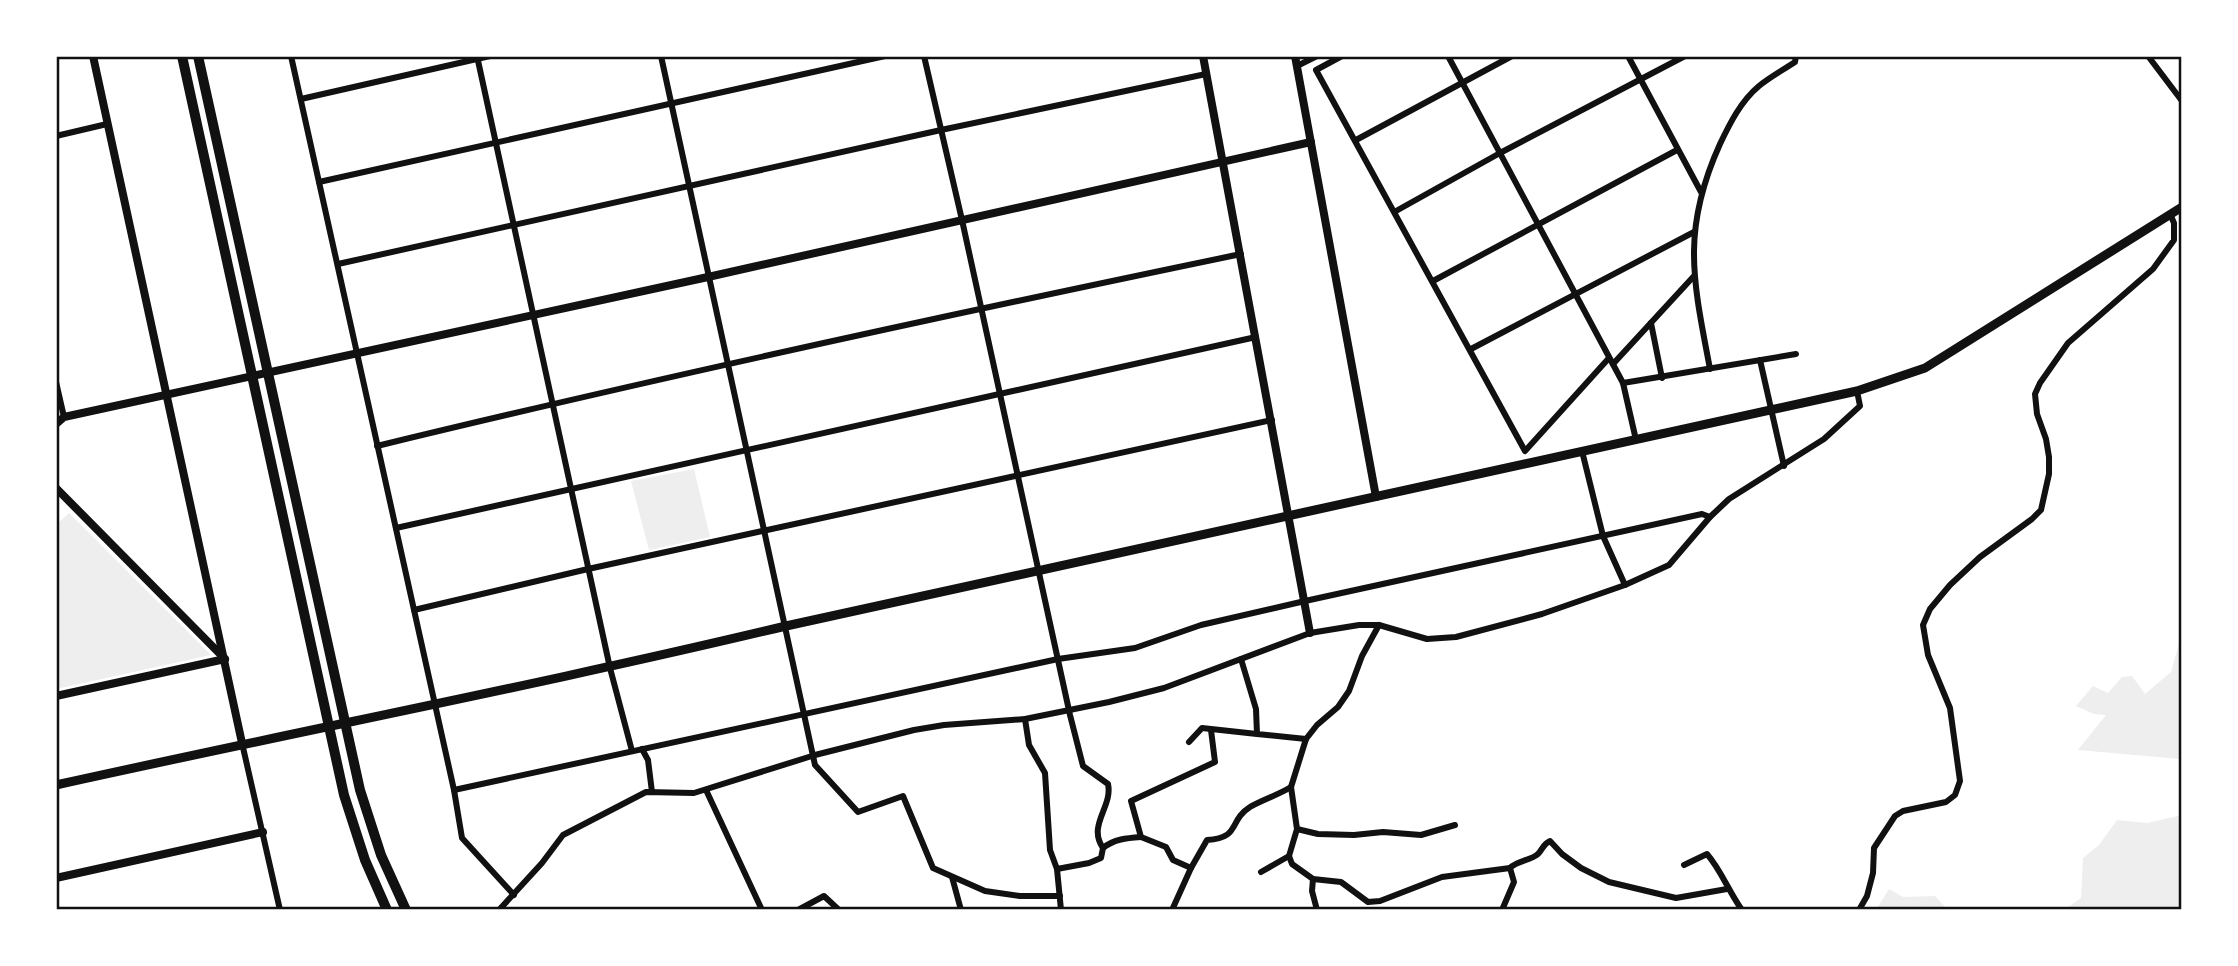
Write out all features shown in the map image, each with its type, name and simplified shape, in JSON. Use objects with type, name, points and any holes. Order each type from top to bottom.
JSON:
[{"type":"highway","points":[[182,56],[328,727],[354,829],[387,910]]},
{"type":"highway","points":[[198,56],[369,824],[406,910]]},
{"type":"main road","points":[[56,785],[242,743],[610,668],[786,626],[1857,391],[1925,368],[2172,219],[2182,207]]},
{"type":"street","points":[[93,56],[279,910]]},
{"type":"street","points":[[292,56],[454,790],[462,838],[514,895]]},
{"type":"street","points":[[301,99],[490,56]]},
{"type":"street","points":[[661,56],[815,755],[815,765],[858,812],[902,796],[933,868],[985,891],[1020,896],[1060,896]]},
{"type":"street","points":[[319,182],[885,56]]},
{"type":"street","points":[[924,56],[1083,766],[1108,784],[1109,792],[1096,829],[1103,848],[1101,858],[1057,869]]},
{"type":"street","points":[[1203,56],[1311,633]]},
{"type":"street","points":[[1295,56],[1376,497]]},
{"type":"street","points":[[1297,66],[1317,56]]},
{"type":"street","points":[[1342,56],[1316,70],[1396,211],[1525,451],[1694,276]]},
{"type":"street","points":[[1448,56],[1623,383],[1636,440]]},
{"type":"street","points":[[1356,141],[1512,56]]},
{"type":"street","points":[[1628,56],[1700,192]]},
{"type":"street","points":[[1396,211],[1685,56]]},
{"type":"street","points":[[1710,369],[1694,276],[1694,232],[1700,192],[1724,136],[1742,105],[1759,86],[1795,62],[1796,56]]},
{"type":"street","points":[[2148,56],[2182,101]]},
{"type":"street","points":[[477,57],[610,668],[632,751]]},
{"type":"street","points":[[338,264],[1206,74]]},
{"type":"street","points":[[56,136],[107,124]]},
{"type":"street","points":[[56,424],[64,417],[1311,142]]},
{"type":"street","points":[[1433,281],[1677,150]]},
{"type":"street","points":[[1859,910],[1867,896],[1873,873],[1874,848],[1895,816],[1903,811],[1945,802],[1955,795],[1960,781],[1950,708],[1928,655],[1923,625],[1930,609],[1950,585],[1980,557],[2041,510],[2049,474],[2049,457],[2037,414],[2035,394],[2068,343],[2153,269],[2174,240],[2172,219]]},
{"type":"street","points":[[1471,349],[1694,232]]},
{"type":"street","points":[[377,446],[552,403],[982,307],[1241,254]]},
{"type":"street","points":[[1651,323],[1662,378]]},
{"type":"street","points":[[396,528],[1256,337]]},
{"type":"street","points":[[1623,383],[1796,354]]},
{"type":"street","points":[[1760,360],[1784,466]]},
{"type":"street","points":[[56,382],[64,417]]},
{"type":"street","points":[[499,910],[542,863],[563,835],[641,794],[687,794],[706,790],[815,755],[944,725],[1025,719],[1109,702],[1164,688],[1311,633],[1359,625],[1379,625],[1427,639],[1456,637],[1542,614],[1625,585],[1670,565],[1710,517],[1729,499],[1824,439],[1860,406],[1857,391]]},
{"type":"street","points":[[414,610],[588,569],[1272,420]]},
{"type":"street","points":[[1582,451],[1602,536],[1625,585]]},
{"type":"street","points":[[56,488],[225,659]]},
{"type":"street","points":[[454,790],[1058,659],[1135,648],[1201,625],[1305,600],[1702,514],[1710,517]]},
{"type":"street","points":[[1379,625],[1362,656],[1349,691],[1338,707],[1317,725],[1306,740],[1291,787],[1297,829],[1289,856],[1292,863],[1313,879],[1341,882],[1368,902],[1380,901],[1442,877],[1510,868],[1537,855],[1545,842],[1550,841],[1581,868],[1609,882],[1676,898],[1727,889]]},
{"type":"street","points":[[56,696],[225,659]]},
{"type":"street","points":[[1241,659],[1256,709],[1257,734]]},
{"type":"street","points":[[1025,719],[1029,745],[1045,773],[1050,850],[1057,869],[1061,910]]},
{"type":"street","points":[[1189,742],[1202,728],[1306,740]]},
{"type":"street","points":[[1142,837],[1131,802],[1215,762],[1211,730]]},
{"type":"street","points":[[642,749],[648,761],[652,792]]},
{"type":"street","points":[[1172,910],[1207,840],[1221,839],[1228,835],[1250,807],[1291,787]]},
{"type":"street","points":[[706,790],[762,910]]},
{"type":"street","points":[[1297,829],[1318,834],[1354,835],[1383,832],[1421,835],[1455,825]]},
{"type":"street","points":[[56,878],[263,832]]},
{"type":"street","points":[[1103,848],[1124,839],[1142,837],[1166,848],[1173,860],[1191,868]]},
{"type":"street","points":[[1684,865],[1707,854],[1717,866],[1727,889],[1742,910]]},
{"type":"street","points":[[1261,872],[1289,856]]},
{"type":"street","points":[[1502,910],[1514,882],[1510,868]]},
{"type":"street","points":[[953,877],[961,910]]},
{"type":"street","points":[[1313,879],[1312,891],[1317,910]]},
{"type":"street","points":[[798,910],[824,896],[839,910]]},
{"type":"shaded area","points":[[694,469],[710,537],[649,550],[631,481]]},
{"type":"shaded area","points":[[69,513],[211,655],[56,689],[56,525]]},
{"type":"shaded area","points":[[2182,633],[2182,762],[2180,759],[2078,750],[2106,715],[2094,714],[2076,706],[2093,686],[2108,693],[2122,677],[2132,676],[2145,694],[2171,672]]},
{"type":"shaded area","points":[[2182,815],[2182,910],[2064,910],[2081,898],[2083,858],[2099,845],[2117,820],[2147,823]]},
{"type":"shaded area","points":[[1889,889],[1903,897],[1935,896],[1948,910],[1876,910]]}]
